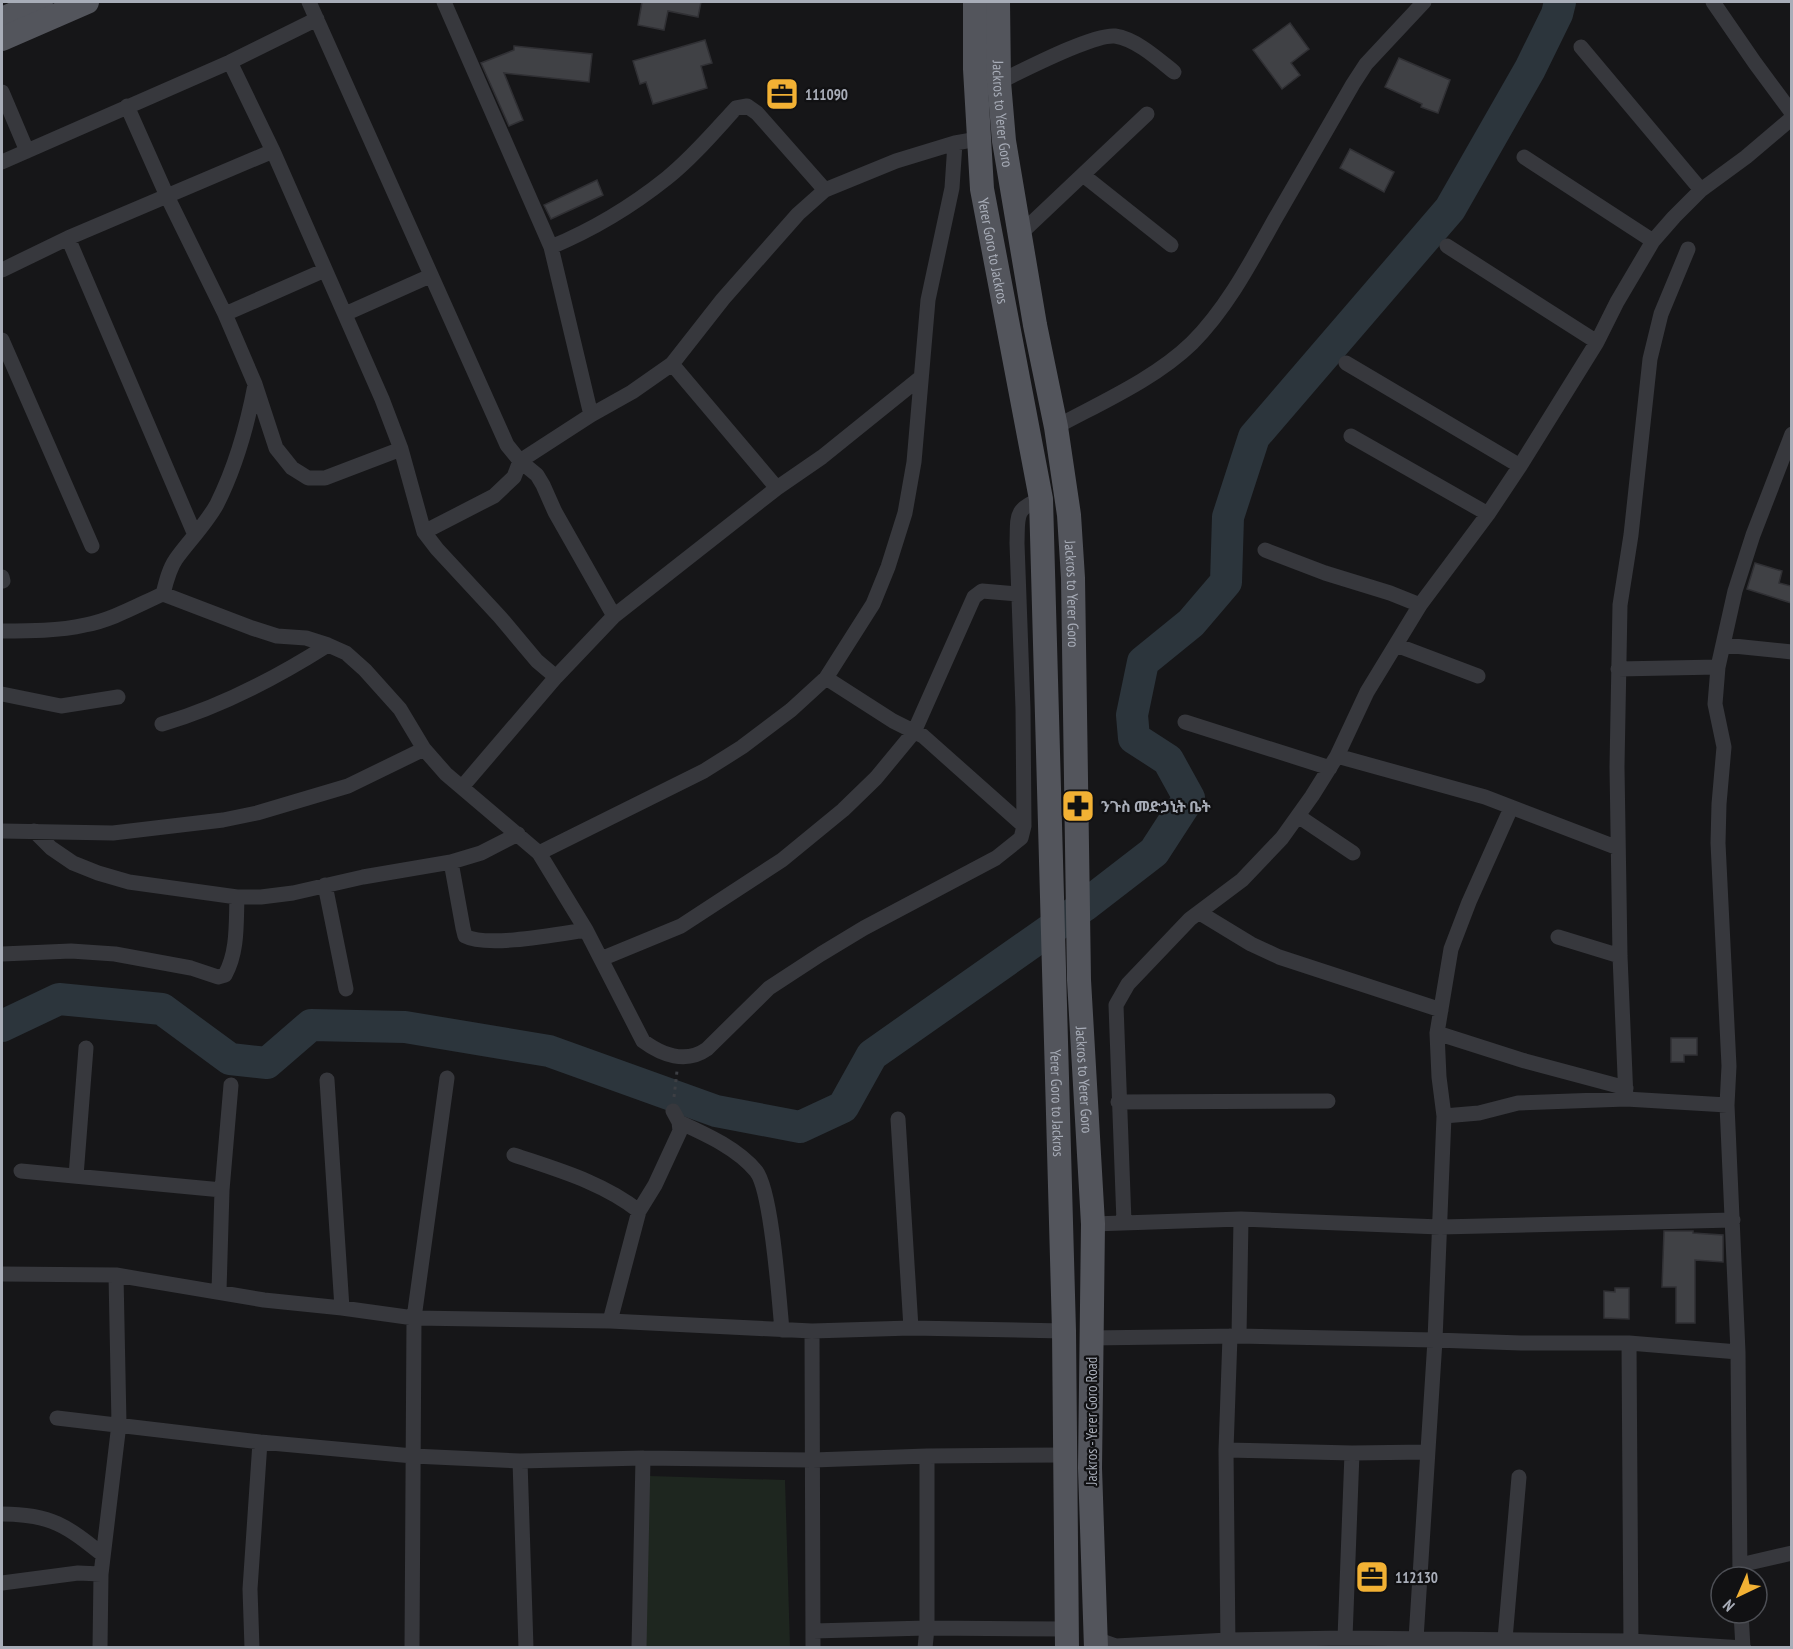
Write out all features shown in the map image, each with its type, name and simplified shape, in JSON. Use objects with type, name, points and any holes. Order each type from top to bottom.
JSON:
[{"type":"main road","points":[[2,19],[41,2]]},
{"type":"main road","points":[[2,39],[87,2]]},
{"type":"main road","name":"Yerer Goro to Jackros","points":[[975,2],[975,69],[967,141],[982,189],[1041,499],[1064,1331],[1067,1638]]},
{"type":"main road","name":"Jackros to Yerer Goro","points":[[998,2],[999,82],[1004,141],[1069,515],[1073,578],[1079,980],[1091,1193]]},
{"type":"main road","name":"Jackros - Yerer Goro Road","points":[[1091,1193],[1093,1224],[1090,1468],[1096,1643]]},
{"type":"street","points":[[309,2],[430,276],[481,382],[507,445],[520,461],[537,475],[555,512],[614,616]]},
{"type":"street","points":[[444,2],[551,247],[591,415]]},
{"type":"street","points":[[1057,437],[1111,397],[1169,362],[1191,344],[1213,319],[1257,251],[1366,64],[1425,2]]},
{"type":"street","points":[[1713,2],[1791,113]]},
{"type":"street","points":[[2,162],[230,62],[317,19]]},
{"type":"street","points":[[999,82],[1047,59],[1096,40],[1115,36],[1140,46],[1174,72]]},
{"type":"street","points":[[1581,47],[1701,190]]},
{"type":"street","points":[[230,62],[273,151],[382,399],[401,449],[424,532],[436,549],[500,617],[537,661],[556,677]]},
{"type":"street","points":[[2,92],[27,151]]},
{"type":"street","points":[[127,106],[167,196],[225,314],[255,384],[276,448],[292,468],[308,478],[325,478],[401,449]]},
{"type":"street","points":[[551,247],[609,218],[668,178],[707,140],[735,108],[747,106],[757,113],[825,190]]},
{"type":"street","points":[[1019,235],[1148,114]]},
{"type":"street","points":[[1124,1222],[1116,1005],[1128,984],[1190,919],[1242,880],[1282,838],[1298,816],[1333,762],[1368,692],[1420,605],[1488,514],[1520,466],[1597,342],[1617,302],[1653,241],[1701,190],[1746,157],[1791,118]]},
{"type":"street","points":[[424,532],[494,496],[514,477],[520,461],[591,415],[632,392],[672,364],[723,299],[798,214],[825,190],[896,161],[967,141]]},
{"type":"street","points":[[539,854],[704,771],[742,747],[791,710],[826,678],[873,604],[888,567],[905,513],[914,462],[928,300],[952,188],[967,141]]},
{"type":"street","points":[[2,270],[68,238],[273,151]]},
{"type":"street","points":[[1524,156],[1653,241]]},
{"type":"street","points":[[1083,175],[1172,245]]},
{"type":"street","points":[[68,238],[195,535]]},
{"type":"street","points":[[1447,246],[1597,342]]},
{"type":"street","points":[[1626,1093],[1620,956],[1617,767],[1620,605],[1631,535],[1650,359],[1661,314],[1688,249]]},
{"type":"street","points":[[225,314],[325,270]]},
{"type":"street","points":[[345,314],[430,276]]},
{"type":"street","points":[[2,340],[92,546]]},
{"type":"street","points":[[1346,363],[1520,466]]},
{"type":"street","points":[[672,364],[777,488]]},
{"type":"street","points":[[462,787],[556,677],[614,616],[777,488],[822,457],[920,378]]},
{"type":"street","points":[[163,594],[175,560],[216,504],[233,467],[246,431],[255,384]]},
{"type":"street","points":[[1740,1565],[1738,1352],[1727,1105],[1729,1066],[1718,843],[1724,747],[1715,704],[1718,667],[1735,591],[1753,535],[1791,434]]},
{"type":"street","points":[[1351,436],[1488,514]]},
{"type":"street","points":[[2,631],[85,626],[110,618],[163,594],[252,628],[277,636],[306,639],[328,645],[346,654],[379,685],[400,709],[424,749],[446,774],[539,854],[586,930],[643,1041],[658,1052],[686,1058],[698,1056],[769,988],[864,928],[996,858],[1021,838],[1023,826],[1023,709],[1018,594],[1018,517],[1024,506],[1041,499]]},
{"type":"street","points":[[1265,550],[1324,573],[1390,593],[1420,605]]},
{"type":"street","points":[[601,959],[681,926],[782,860],[843,810],[876,778],[914,732],[974,597],[982,591],[1018,594]]},
{"type":"street","points":[[162,724],[194,715],[284,673],[328,645]]},
{"type":"street","points":[[1396,645],[1478,676]]},
{"type":"street","points":[[1724,645],[1791,652]]},
{"type":"street","points":[[1618,669],[1718,667]]},
{"type":"street","points":[[826,678],[936,747],[1023,826]]},
{"type":"street","points":[[2,694],[62,706],[118,698]]},
{"type":"street","points":[[1185,722],[1333,762],[1485,797],[1618,848]]},
{"type":"street","points":[[2,831],[113,833],[246,816],[348,786],[424,749]]},
{"type":"street","points":[[1416,1639],[1435,1340],[1444,1116],[1437,1033],[1451,949],[1469,902],[1511,808]]},
{"type":"street","points":[[1298,816],[1353,852]]},
{"type":"street","points":[[34,831],[51,848],[73,863],[98,873],[129,882],[237,897],[293,893],[451,862],[481,853],[518,834]]},
{"type":"street","points":[[451,862],[465,936],[472,940],[489,941],[586,930]]},
{"type":"street","points":[[325,885],[346,990]]},
{"type":"street","points":[[2,954],[71,951],[115,954],[191,968],[218,977],[225,975],[230,967],[235,943],[237,897]]},
{"type":"street","points":[[1200,913],[1251,944],[1279,957],[1441,1010]]},
{"type":"street","points":[[1558,937],[1620,956]]},
{"type":"street","points":[[1437,1033],[1626,1093],[1727,1105]]},
{"type":"street","points":[[76,1176],[86,1048]]},
{"type":"street","points":[[412,1647],[414,1318],[447,1078]]},
{"type":"street","points":[[327,1080],[342,1308]]},
{"type":"street","points":[[219,1291],[222,1190],[231,1085]]},
{"type":"street","points":[[1444,1116],[1479,1113],[1518,1103],[1626,1093]]},
{"type":"street","points":[[1118,1102],[1328,1101]]},
{"type":"street","points":[[610,1321],[639,1211],[655,1185],[680,1131],[676,1117]]},
{"type":"street","points":[[676,1117],[727,1148],[757,1172],[767,1204],[782,1330]]},
{"type":"street","points":[[898,1119],[911,1328]]},
{"type":"street","points":[[514,1155],[593,1182],[639,1211]]},
{"type":"street","points":[[21,1171],[222,1190]]},
{"type":"street","points":[[1093,1224],[1241,1220],[1440,1227],[1733,1220]]},
{"type":"street","points":[[1228,1644],[1226,1450],[1241,1220]]},
{"type":"street","points":[[2,1274],[116,1275],[264,1300],[414,1318],[610,1321],[812,1331],[911,1328],[1064,1331]]},
{"type":"street","points":[[100,1647],[101,1574],[119,1424],[116,1275]]},
{"type":"street","points":[[812,1331],[813,1647]]},
{"type":"street","points":[[1090,1338],[1234,1336],[1521,1343],[1629,1343],[1738,1352]]},
{"type":"street","points":[[1629,1343],[1631,1644]]},
{"type":"street","points":[[57,1418],[260,1442],[413,1456],[520,1461],[643,1458],[813,1461],[927,1456],[1065,1455]]},
{"type":"street","points":[[252,1647],[250,1589],[260,1442]]},
{"type":"street","points":[[1226,1450],[1427,1452]]},
{"type":"street","points":[[1345,1638],[1352,1453]]},
{"type":"street","points":[[926,1647],[927,1456]]},
{"type":"street","points":[[639,1647],[643,1458]]},
{"type":"street","points":[[520,1461],[526,1647]]},
{"type":"street","points":[[1505,1639],[1519,1477]]},
{"type":"street","points":[[2,1514],[51,1519],[77,1534],[103,1556]]},
{"type":"street","points":[[1757,1565],[1791,1553]]},
{"type":"street","points":[[2,1583],[78,1573],[101,1574]]},
{"type":"street","points":[[1096,1643],[1116,1646],[1228,1644],[1345,1638],[1505,1639],[1743,1647],[1742,1625]]},
{"type":"street","points":[[813,1631],[927,1628],[1067,1638]]},
{"type":"path","points":[[676,1117],[677,1064]]},
{"type":"shaded area","points":[[649,1476],[785,1480],[790,1647],[644,1648]]},
{"type":"building","points":[[642,2],[701,2],[698,17],[668,11],[664,30],[638,25]]},
{"type":"building","points":[[1290,23],[1309,49],[1291,63],[1300,75],[1282,89],[1253,50]]},
{"type":"building","points":[[705,40],[712,63],[701,66],[707,88],[653,104],[646,82],[640,84],[633,61]]},
{"type":"building","points":[[514,46],[592,54],[589,82],[504,73],[523,120],[509,126],[481,63],[514,50]]},
{"type":"building","points":[[1399,58],[1450,80],[1438,113],[1421,107],[1422,104],[1385,87]]},
{"type":"building","points":[[1350,149],[1394,172],[1384,192],[1340,168]]},
{"type":"building","points":[[597,180],[603,195],[551,219],[544,205]]},
{"type":"building","points":[[1755,563],[1782,571],[1779,583],[1791,586],[1791,603],[1747,589]]},
{"type":"building","points":[[1671,1038],[1697,1038],[1697,1055],[1684,1055],[1684,1062],[1671,1062]]},
{"type":"building","points":[[1664,1231],[1693,1231],[1693,1233],[1723,1235],[1723,1262],[1695,1260],[1695,1323],[1676,1323],[1676,1287],[1662,1287]]},
{"type":"building","points":[[1615,1288],[1629,1288],[1629,1319],[1604,1318],[1604,1291],[1615,1292]]},
{"type":"waterway","points":[[2,1026],[59,999],[162,1009],[230,1059],[267,1063],[311,1025],[405,1027],[549,1051],[716,1111],[800,1127],[843,1107],[872,1055],[1084,906],[1154,852],[1189,798],[1168,760],[1134,738],[1132,715],[1143,662],[1191,623],[1226,582],[1228,517],[1254,437],[1450,209],[1530,69],[1557,14],[1560,2]]},
{"type":"place","name":"111090","points":[[782,94]]},
{"type":"place","name":"ንጉስ መድኃኒት ቤት","points":[[1078,806]]},
{"type":"place","name":"112130","points":[[1372,1577]]}]
